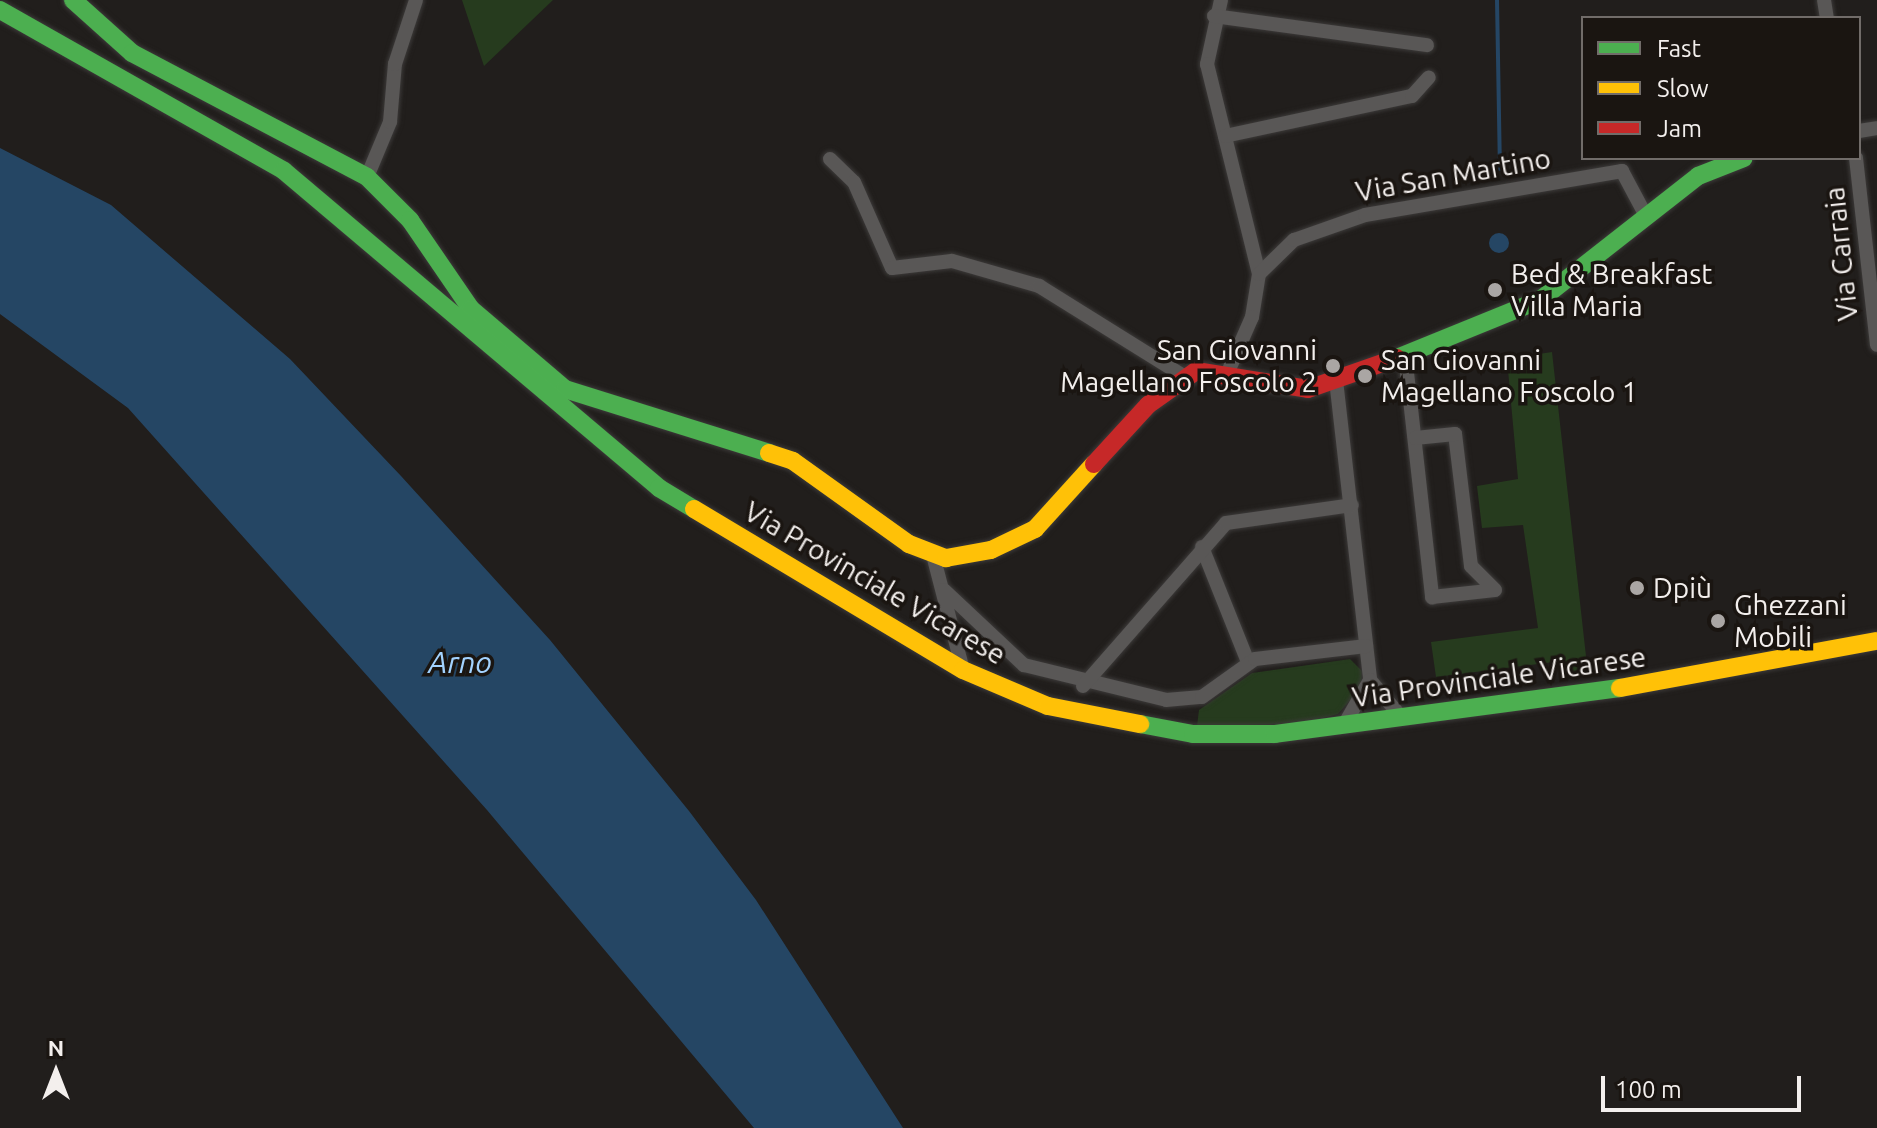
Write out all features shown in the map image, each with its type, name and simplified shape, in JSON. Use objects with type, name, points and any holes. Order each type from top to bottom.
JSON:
[{"type":"main road","points":[[73,0],[132,53],[367,177],[410,220],[471,309],[557,385],[597,404],[793,461],[933,555],[991,550],[1035,529],[1148,405],[1185,377],[1207,369],[1289,389],[1336,380],[1405,355],[1540,300],[1698,176],[1739,160]]},
{"type":"main road","name":"Via Provinciale Vicarese","points":[[0,10],[264,157],[629,467],[963,670],[1048,706],[1145,728],[1236,736],[1342,726],[1741,671],[1877,641]]},
{"type":"street","points":[[367,177],[390,122],[395,64],[416,0]]},
{"type":"street","points":[[1221,0],[1214,16],[1206,55],[1259,274],[1252,317],[1228,372]]},
{"type":"street","points":[[1214,16],[1427,45]]},
{"type":"street","points":[[1225,136],[1412,96],[1429,77]]},
{"type":"street","points":[[830,159],[854,182],[892,268],[952,261],[1026,280],[1069,299],[1185,377]]},
{"type":"street","name":"Via Carraia","points":[[1856,160],[1877,345]]},
{"type":"street","name":"Via San Martino","points":[[1259,274],[1294,240],[1365,215],[1622,171],[1646,216]]},
{"type":"street","points":[[1405,355],[1432,597],[1495,590],[1471,566],[1455,434],[1415,438]]},
{"type":"street","points":[[1336,380],[1370,680],[1402,718]]},
{"type":"street","points":[[1083,686],[1202,547],[1235,519],[1352,505]]},
{"type":"street","points":[[1202,547],[1248,662]]},
{"type":"street","points":[[933,555],[963,670]]},
{"type":"street","points":[[944,590],[1011,657],[1083,686],[1194,700],[1248,662],[1366,646]]},
{"type":"street","points":[[1342,726],[1370,680]]},
{"type":"green space","points":[[462,0],[553,0],[484,66]]},
{"type":"green space","points":[[1552,352],[1588,674],[1575,676],[1562,661],[1436,677],[1431,642],[1538,628],[1523,525],[1482,528],[1477,486],[1518,479],[1507,359]]},
{"type":"green space","points":[[1350,659],[1362,671],[1361,688],[1338,714],[1299,724],[1197,726],[1199,710],[1252,673]]},
{"type":"water","name":"Arno","points":[[0,148],[111,205],[290,359],[401,476],[550,640],[689,811],[756,900],[903,1128],[754,1128],[487,810],[128,408],[0,314]]},
{"type":"water","points":[[1499,233],[1506,236],[1509,243],[1506,250],[1499,253],[1492,250],[1489,243],[1492,236]]},
{"type":"waterway","points":[[1497,0],[1500,169]]},
{"type":"traffic: fast","points":[[73,0],[132,53],[367,177],[410,220],[471,309],[565,389],[769,453]]},
{"type":"traffic: fast","points":[[0,10],[284,171],[659,488],[694,509]]},
{"type":"traffic: fast","points":[[1397,358],[1540,300],[1698,176],[1739,160]]},
{"type":"traffic: fast","points":[[1140,724],[1193,734],[1275,734],[1620,688]]},
{"type":"traffic: slow","points":[[769,453],[793,461],[909,544],[946,558],[991,550],[1035,529],[1094,464]]},
{"type":"traffic: slow","points":[[694,509],[963,670],[1048,706],[1140,724]]},
{"type":"traffic: slow","points":[[1620,688],[1877,641]]},
{"type":"traffic: jam","points":[[1094,464],[1148,405],[1196,371],[1308,389],[1397,358]]},
{"type":"place","name":"Bed & Breakfast Villa Maria","points":[[1495,290]]},
{"type":"place","name":"San Giovanni Magellano Foscolo 2","points":[[1333,366]]},
{"type":"place","name":"San Giovanni Magellano Foscolo 1","points":[[1365,376]]},
{"type":"place","name":"Dpiù","points":[[1637,588]]},
{"type":"place","name":"Ghezzani Mobili","points":[[1718,621]]}]
